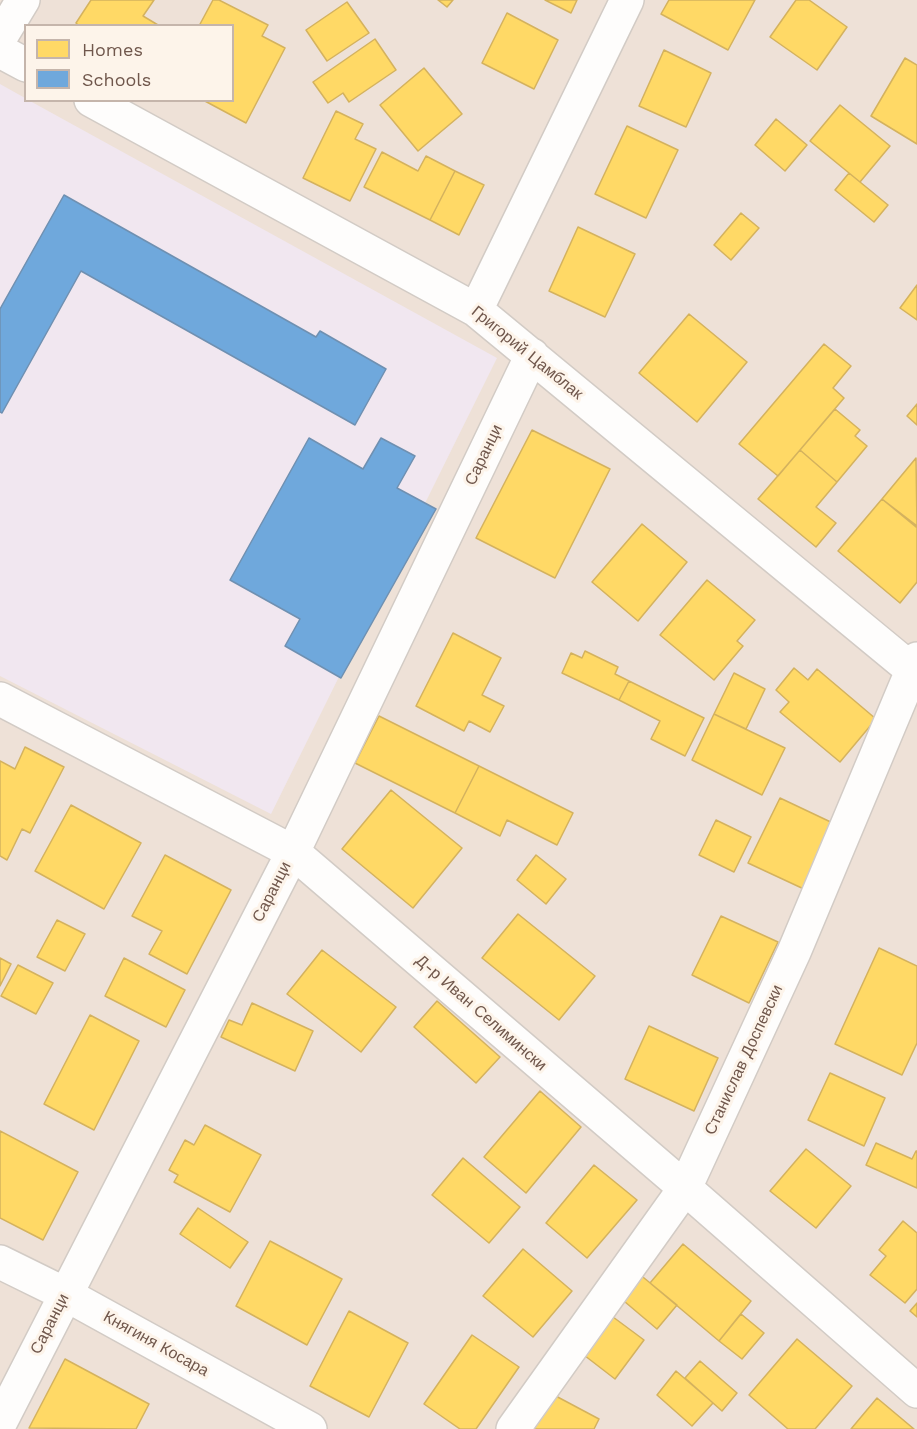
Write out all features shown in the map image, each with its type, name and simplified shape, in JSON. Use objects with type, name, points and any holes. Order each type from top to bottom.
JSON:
[{"type":"street","points":[[0,38],[23,0]]},
{"type":"street","points":[[476,310],[627,0]]},
{"type":"street","points":[[0,51],[24,64]]},
{"type":"street","name":"Григорий Цамблак","points":[[95,102],[476,310],[915,667]]},
{"type":"street","name":"Саранци","points":[[0,1422],[293,852],[532,355]]},
{"type":"street","name":"Станислав Доспевски","points":[[513,1429],[684,1188],[794,952],[915,667]]},
{"type":"street","name":"Д-р Иван Селимински","points":[[0,699],[293,852],[917,1391]]},
{"type":"street","name":"Княгиня Косара","points":[[0,1262],[64,1294],[310,1429]]},
{"type":"shaded area","points":[[0,0],[917,0],[917,1429],[0,1429]]},
{"type":"shaded area","points":[[0,84],[24,97],[24,102],[32,102],[497,358],[271,814],[0,676]]},
{"type":"building: Homes","points":[[91,0],[154,0],[143,16],[156,24],[76,23]]},
{"type":"building: Homes","points":[[213,0],[219,0],[268,25],[262,36],[285,48],[246,123],[207,102],[234,102],[234,24],[200,24]]},
{"type":"building: Homes","points":[[438,0],[453,0],[447,7]]},
{"type":"building: Homes","points":[[545,0],[577,0],[571,13]]},
{"type":"building: Homes","points":[[669,0],[755,0],[728,50],[661,14]]},
{"type":"building: Homes","points":[[796,0],[809,0],[847,27],[817,70],[770,37]]},
{"type":"building: Homes","points":[[347,2],[369,33],[327,61],[306,30]]},
{"type":"building: Homes","points":[[507,13],[558,40],[534,89],[482,63]]},
{"type":"building: Homes","points":[[375,39],[396,70],[349,102],[343,93],[328,103],[313,82]]},
{"type":"building: Homes","points":[[664,50],[711,73],[686,127],[639,106]]},
{"type":"building: Homes","points":[[905,58],[917,65],[917,144],[871,116]]},
{"type":"building: Homes","points":[[424,68],[462,114],[418,151],[380,105]]},
{"type":"building: Homes","points":[[840,105],[890,146],[860,182],[810,141]]},
{"type":"building: Homes","points":[[336,111],[363,124],[355,139],[376,149],[350,201],[303,178]]},
{"type":"building: Homes","points":[[776,119],[807,145],[785,171],[755,145]]},
{"type":"building: Homes","points":[[627,126],[678,150],[646,218],[595,194]]},
{"type":"building: Homes","points":[[382,152],[418,171],[426,156],[455,171],[430,220],[364,187]]},
{"type":"building: Homes","points":[[455,171],[484,185],[459,235],[430,220]]},
{"type":"building: Homes","points":[[849,173],[888,205],[874,222],[835,190]]},
{"type":"building: Homes","points":[[741,213],[759,228],[731,260],[714,245]]},
{"type":"building: Homes","points":[[578,227],[635,254],[605,317],[549,291]]},
{"type":"building: Homes","points":[[917,285],[917,320],[900,308]]},
{"type":"building: Homes","points":[[689,314],[747,362],[697,422],[639,373]]},
{"type":"building: Homes","points":[[824,344],[851,366],[833,388],[844,398],[778,476],[739,444]]},
{"type":"building: Homes","points":[[917,404],[917,425],[907,416]]},
{"type":"building: Homes","points":[[835,409],[860,430],[855,436],[867,446],[837,482],[800,450]]},
{"type":"building: Homes","points":[[532,430],[610,469],[555,578],[476,538]]},
{"type":"building: Homes","points":[[800,450],[837,482],[816,507],[836,523],[816,547],[758,499]]},
{"type":"building: Homes","points":[[916,458],[917,526],[916,527],[882,499]]},
{"type":"building: Homes","points":[[882,499],[917,526],[917,582],[900,603],[838,551]]},
{"type":"building: Homes","points":[[642,524],[687,562],[638,621],[592,582]]},
{"type":"building: Homes","points":[[707,580],[755,620],[737,641],[743,646],[714,680],[660,635]]},
{"type":"building: Homes","points":[[453,633],[501,658],[482,695],[504,706],[490,732],[469,721],[464,731],[416,706]]},
{"type":"building: Homes","points":[[585,651],[618,667],[615,674],[629,681],[619,700],[562,673],[571,653],[582,658]]},
{"type":"building: Homes","points":[[794,668],[808,680],[817,669],[876,719],[840,762],[780,712],[789,702],[776,690]]},
{"type":"building: Homes","points":[[734,673],[765,689],[746,729],[714,714]]},
{"type":"building: Homes","points":[[629,681],[704,718],[685,756],[651,739],[660,721],[619,700]]},
{"type":"building: Homes","points":[[714,714],[785,748],[762,795],[692,760]]},
{"type":"building: Homes","points":[[379,716],[479,766],[455,813],[355,763]]},
{"type":"building: Homes","points":[[25,747],[64,767],[30,833],[22,829],[7,860],[0,856],[0,761],[15,769]]},
{"type":"building: Homes","points":[[479,766],[573,813],[557,845],[507,820],[500,836],[455,813]]},
{"type":"building: Homes","points":[[391,790],[462,848],[413,908],[342,849]]},
{"type":"building: Homes","points":[[780,798],[837,825],[806,890],[748,863]]},
{"type":"building: Homes","points":[[71,805],[141,843],[104,909],[35,871]]},
{"type":"building: Homes","points":[[716,820],[751,837],[734,872],[699,855]]},
{"type":"building: Homes","points":[[165,855],[231,890],[187,974],[149,954],[162,931],[132,916]]},
{"type":"building: Homes","points":[[536,855],[566,879],[546,904],[517,880]]},
{"type":"building: Homes","points":[[518,914],[595,976],[559,1020],[482,958]]},
{"type":"building: Homes","points":[[721,916],[778,942],[749,1003],[692,975]]},
{"type":"building: Homes","points":[[57,920],[85,934],[65,971],[37,957]]},
{"type":"building: Homes","points":[[879,948],[917,966],[917,1043],[902,1075],[835,1044]]},
{"type":"building: Homes","points":[[322,950],[396,1007],[361,1052],[287,994]]},
{"type":"building: Homes","points":[[0,958],[11,964],[0,986]]},
{"type":"building: Homes","points":[[124,958],[185,990],[166,1027],[105,996]]},
{"type":"building: Homes","points":[[18,965],[53,983],[36,1014],[1,996]]},
{"type":"building: Homes","points":[[437,1001],[500,1057],[476,1083],[414,1027]]},
{"type":"building: Homes","points":[[252,1003],[313,1031],[295,1071],[221,1037],[229,1020],[242,1025]]},
{"type":"building: Homes","points":[[90,1015],[139,1041],[94,1130],[44,1104]]},
{"type":"building: Homes","points":[[649,1026],[718,1058],[694,1111],[625,1079]]},
{"type":"building: Homes","points":[[830,1073],[885,1098],[864,1146],[808,1120]]},
{"type":"building: Homes","points":[[540,1091],[581,1127],[526,1193],[484,1157]]},
{"type":"building: Homes","points":[[205,1125],[261,1155],[230,1212],[174,1182],[178,1175],[169,1170],[185,1140],[194,1145]]},
{"type":"building: Homes","points":[[0,1131],[78,1172],[43,1240],[0,1218]]},
{"type":"building: Homes","points":[[876,1143],[912,1159],[917,1151],[917,1188],[866,1165]]},
{"type":"building: Homes","points":[[806,1149],[851,1186],[816,1228],[770,1191]]},
{"type":"building: Homes","points":[[463,1158],[520,1207],[489,1243],[432,1195]]},
{"type":"building: Homes","points":[[594,1165],[637,1200],[587,1258],[546,1223]]},
{"type":"building: Homes","points":[[198,1208],[248,1242],[230,1268],[180,1234]]},
{"type":"building: Homes","points":[[903,1221],[917,1233],[917,1289],[905,1303],[870,1275],[886,1256],[879,1250]]},
{"type":"building: Homes","points":[[270,1241],[342,1279],[307,1345],[236,1306]]},
{"type":"building: Homes","points":[[683,1244],[751,1301],[719,1341],[650,1283]]},
{"type":"building: Homes","points":[[523,1249],[572,1291],[533,1337],[483,1296]]},
{"type":"building: Homes","points":[[638,1273],[677,1305],[657,1329],[618,1296]]},
{"type":"building: Homes","points":[[917,1303],[917,1317],[910,1311]]},
{"type":"building: Homes","points":[[349,1311],[408,1343],[369,1417],[310,1386]]},
{"type":"building: Homes","points":[[609,1314],[644,1340],[615,1379],[580,1352]]},
{"type":"building: Homes","points":[[741,1314],[764,1333],[742,1359],[719,1341]]},
{"type":"building: Homes","points":[[472,1335],[519,1367],[476,1429],[460,1429],[424,1404]]},
{"type":"building: Homes","points":[[797,1339],[852,1386],[815,1429],[788,1429],[749,1395]]},
{"type":"building: Homes","points":[[65,1359],[149,1404],[136,1429],[29,1428]]},
{"type":"building: Homes","points":[[700,1361],[737,1393],[722,1411],[685,1378]]},
{"type":"building: Homes","points":[[676,1371],[713,1403],[692,1426],[657,1395]]},
{"type":"building: Homes","points":[[552,1394],[599,1419],[594,1429],[534,1429]]},
{"type":"building: Homes","points":[[877,1398],[914,1429],[851,1429]]},
{"type":"building: Schools","points":[[64,195],[316,337],[320,331],[386,369],[355,425],[81,271],[2,413],[0,412],[0,309]]},
{"type":"building: Schools","points":[[309,438],[363,469],[381,438],[415,456],[397,488],[436,509],[341,678],[285,646],[300,619],[230,580]]}]
